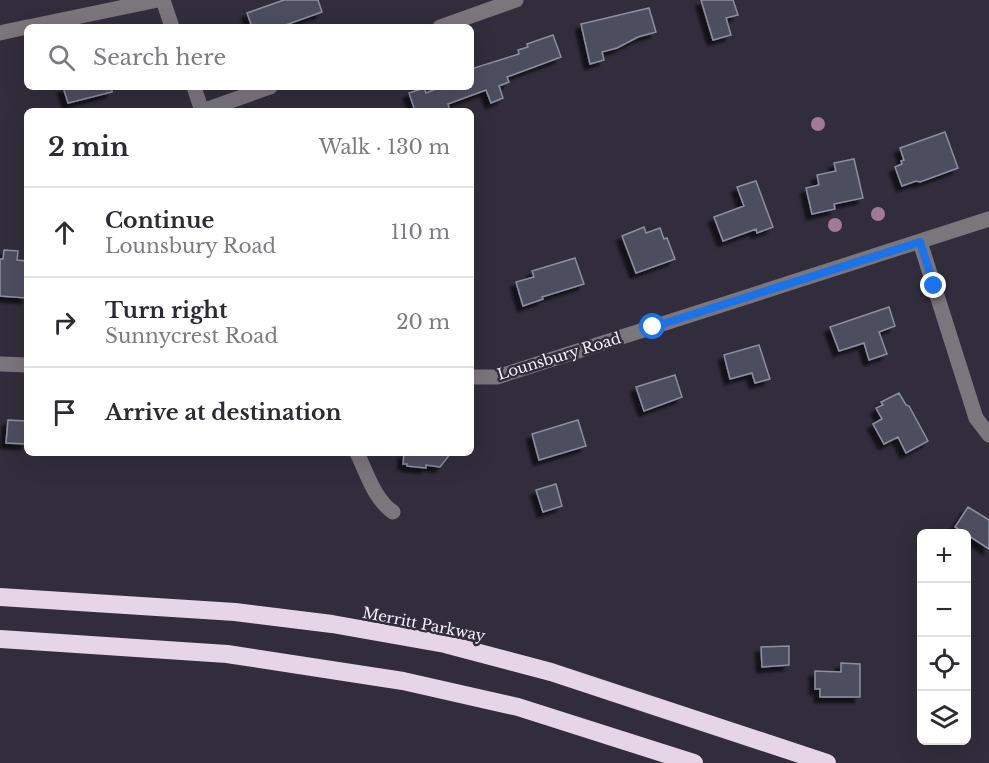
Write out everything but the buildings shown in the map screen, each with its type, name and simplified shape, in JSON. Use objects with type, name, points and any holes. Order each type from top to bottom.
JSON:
[{"type":"highway","name":"Merritt Parkway","points":[[0,597],[235,612],[332,624],[445,644],[551,672],[826,763]]},
{"type":"highway","points":[[0,639],[227,654],[403,681],[518,707],[694,763]]},
{"type":"street","points":[[42,24],[158,0]]},
{"type":"street","points":[[163,0],[171,24]]},
{"type":"street","points":[[448,24],[516,0]]},
{"type":"street","points":[[0,33],[24,28]]},
{"type":"street","points":[[195,90],[201,108]]},
{"type":"street","points":[[210,108],[262,90]]},
{"type":"street","name":"Lounsbury Road","points":[[474,377],[497,377],[989,219]]},
{"type":"street","points":[[920,242],[976,418],[989,435]]},
{"type":"street","points":[[0,364],[24,365]]},
{"type":"street","points":[[358,456],[378,497],[385,507],[393,512]]},
{"type":"route","points":[[653,327],[920,242],[934,286]]}]
